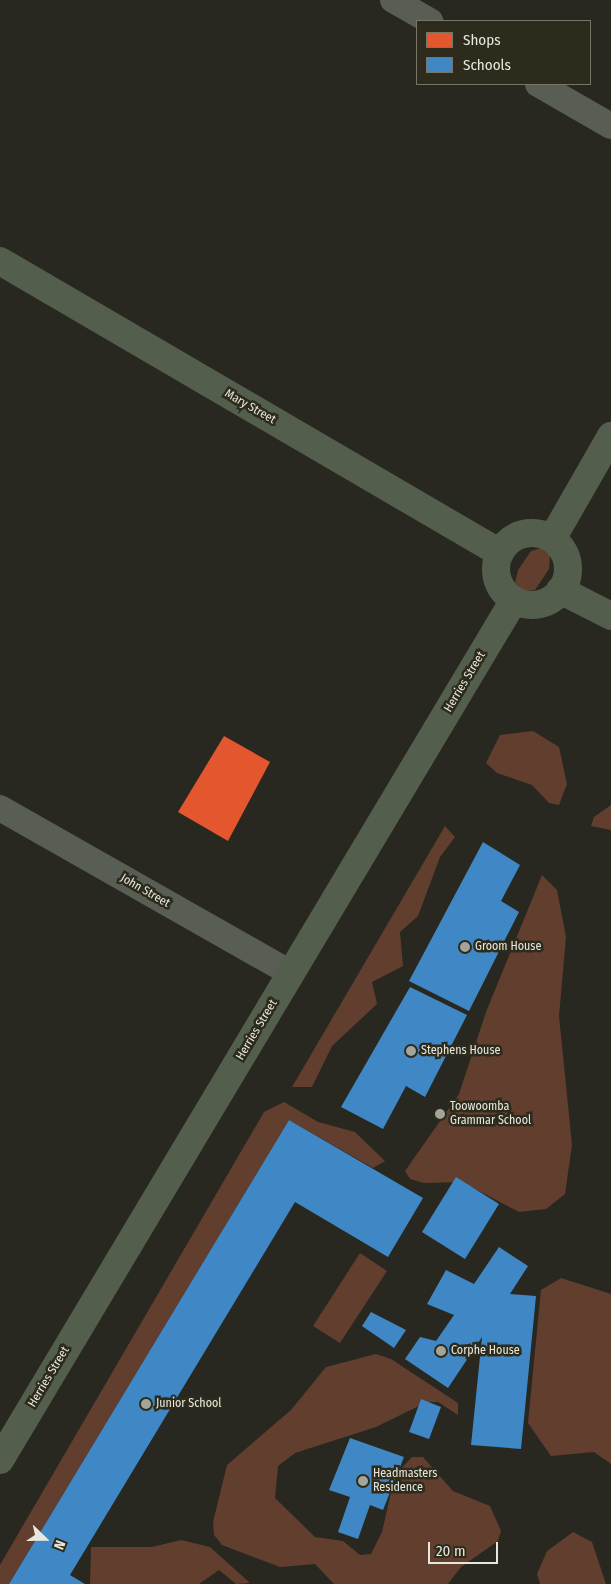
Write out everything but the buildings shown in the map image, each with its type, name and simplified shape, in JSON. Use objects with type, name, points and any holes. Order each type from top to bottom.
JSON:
[{"type":"main road","name":"Mary Street","points":[[0,261],[500,553]]},
{"type":"main road","points":[[552,538],[611,436]]},
{"type":"main road","points":[[527,534],[552,538],[568,563],[560,590],[544,604],[514,600],[497,574],[500,553],[512,540],[527,534]]},
{"type":"main road","points":[[560,590],[611,616]]},
{"type":"main road","name":"Herries Street","points":[[0,1460],[514,600]]},
{"type":"street","points":[[393,0],[428,20]]},
{"type":"street","points":[[540,85],[611,126]]},
{"type":"street","name":"John Street","points":[[0,808],[290,973]]},
{"type":"shaded area","points":[[541,548],[550,555],[549,569],[535,590],[524,591],[515,583],[518,570],[531,551]]},
{"type":"shaded area","points":[[533,731],[559,747],[567,784],[559,805],[549,803],[532,785],[497,773],[486,763],[500,735]]},
{"type":"shaded area","points":[[611,805],[611,830],[591,826],[594,817]]},
{"type":"shaded area","points":[[445,826],[455,837],[440,857],[418,916],[400,932],[403,966],[372,982],[377,1004],[332,1046],[312,1087],[292,1087]]},
{"type":"shaded area","points":[[542,875],[557,890],[566,937],[559,1016],[572,1145],[565,1194],[546,1209],[519,1212],[462,1182],[424,1183],[410,1179],[405,1171],[459,1094],[486,1012]]},
{"type":"shaded area","points":[[284,1102],[318,1122],[355,1132],[385,1161],[373,1168],[289,1120],[9,1584],[0,1584],[0,1565],[264,1112]]},
{"type":"shaded area","points":[[360,1253],[387,1271],[340,1343],[313,1326]]},
{"type":"shaded area","points":[[561,1278],[611,1294],[611,1464],[594,1452],[551,1456],[528,1423],[541,1290]]},
{"type":"shaded area","points":[[376,1354],[391,1359],[458,1403],[458,1415],[438,1402],[427,1402],[376,1427],[295,1453],[278,1466],[275,1498],[315,1537],[343,1541],[360,1555],[371,1554],[382,1532],[395,1475],[412,1457],[423,1457],[453,1491],[490,1506],[501,1531],[498,1541],[461,1567],[448,1584],[334,1584],[315,1564],[280,1567],[222,1545],[214,1535],[213,1522],[227,1465],[291,1410],[326,1367]]},
{"type":"shaded area","points":[[573,1532],[592,1542],[606,1584],[540,1584],[537,1574],[547,1551]]},
{"type":"shaded area","points":[[181,1540],[210,1547],[250,1583],[236,1584],[219,1570],[199,1584],[90,1584],[91,1547],[152,1547]]},
{"type":"place","name":"Groom House","points":[[465,947]]},
{"type":"place","name":"Stephens House","points":[[411,1051]]},
{"type":"place","name":"Toowoomba Grammar School","points":[[440,1114]]},
{"type":"place","name":"Corphe House","points":[[441,1351]]},
{"type":"place","name":"Junior School","points":[[146,1404]]},
{"type":"place","name":"Headmasters Residence","points":[[363,1481]]}]
